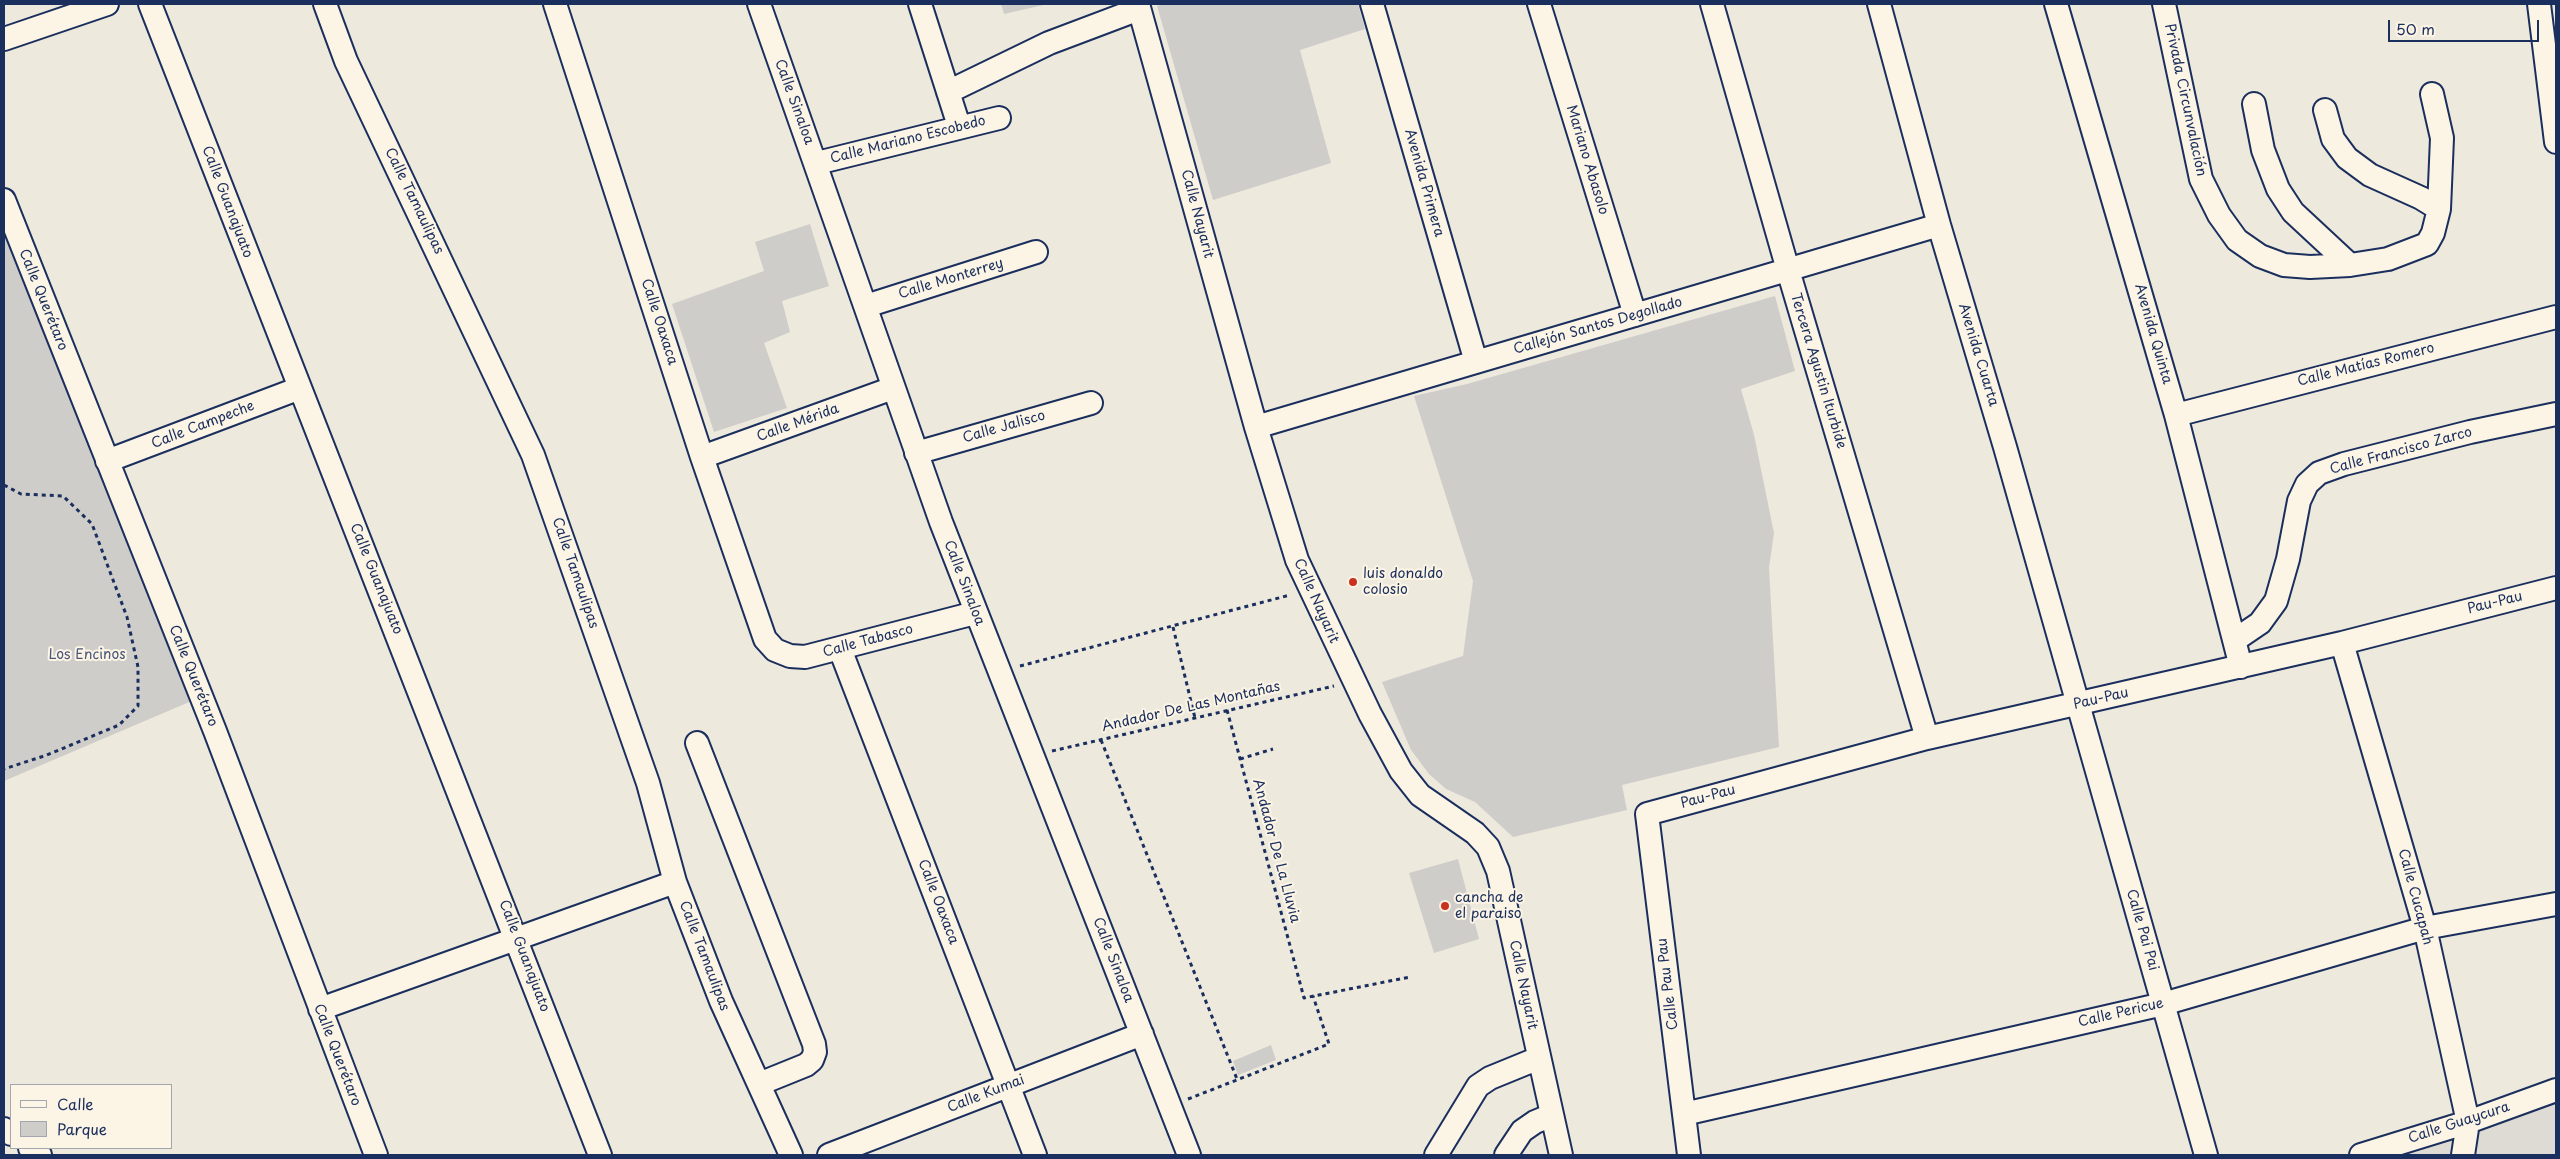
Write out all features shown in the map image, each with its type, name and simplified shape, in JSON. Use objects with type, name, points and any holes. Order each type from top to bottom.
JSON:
[{"type":"street","points":[[4,39],[107,4]]},
{"type":"street","name":"Calle Guanajuato","points":[[150,4],[518,939],[600,1155]]},
{"type":"street","name":"Calle Tamaulipas","points":[[325,4],[346,60],[533,455],[648,783],[675,882],[720,1001],[791,1155]]},
{"type":"street","name":"Calle Oaxaca","points":[[555,4],[702,457],[765,639]]},
{"type":"street","name":"Calle Sinaloa","points":[[760,4],[817,163],[893,388],[975,613],[1033,755],[1189,1155]]},
{"type":"street","points":[[920,4],[959,126]]},
{"type":"street","name":"Avenida Primera","points":[[1373,4],[1476,362]]},
{"type":"street","name":"Mariano Abasolo","points":[[1539,4],[1636,315]]},
{"type":"street","name":"Tercera Agustin Iturbide","points":[[1712,4],[1788,270],[1927,738]]},
{"type":"street","name":"Avenida Cuarta","points":[[1879,4],[1939,225],[2078,705]]},
{"type":"street","name":"Avenida Quinta","points":[[2056,4],[2176,415],[2241,666]]},
{"type":"street","name":"Privada Circunvalación","points":[[2164,4],[2201,179],[2219,215],[2237,240],[2260,256],[2284,265],[2350,265],[2388,259],[2427,244],[2433,233],[2439,210],[2442,138],[2432,94]]},
{"type":"street","points":[[2539,4],[2556,142]]},
{"type":"street","points":[[948,92],[1049,43],[1139,6]]},
{"type":"street","name":"Calle Nayarit","points":[[1139,6],[1256,427],[1297,560],[1354,682],[1401,771],[1420,795],[1475,833],[1488,847],[1498,871],[1561,1155]]},
{"type":"street","points":[[2254,104],[2264,150],[2278,189],[2293,212],[2350,265]]},
{"type":"street","points":[[2325,110],[2333,139],[2347,158],[2370,175],[2421,198],[2439,210]]},
{"type":"street","name":"Calle Mariano Escobedo","points":[[817,163],[959,126],[999,118]]},
{"type":"street","name":"Calle Querétaro","points":[[4,200],[215,731],[376,1155]]},
{"type":"street","name":"Callejón Santos Degollado","points":[[1256,427],[1939,225]]},
{"type":"street","name":"Calle Monterrey","points":[[866,306],[1036,252]]},
{"type":"street","name":"Calle Matías Romero","points":[[2176,415],[2556,316]]},
{"type":"street","name":"Calle Campeche","points":[[107,461],[300,388]]},
{"type":"street","name":"Calle Mérida","points":[[702,457],[893,388]]},
{"type":"street","name":"Calle Jalisco","points":[[916,453],[1091,403]]},
{"type":"street","name":"Calle Francisco Zarco","points":[[2235,640],[2260,623],[2276,601],[2288,559],[2298,501],[2307,484],[2319,473],[2344,464],[2470,432],[2556,414]]},
{"type":"street","name":"Pau-Pau","points":[[1647,814],[1927,738],[2078,705],[2342,643],[2556,588]]},
{"type":"street","name":"Calle Tabasco","points":[[765,639],[775,650],[790,656],[805,657],[975,613]]},
{"type":"street","name":"Calle Cucapah","points":[[2342,643],[2425,928],[2468,1122],[2463,1155]]},
{"type":"street","name":"Calle Oaxaca","points":[[840,649],[1035,1155]]},
{"type":"street","name":"Calle Pai Pai","points":[[2078,705],[2206,1155]]},
{"type":"street","points":[[697,743],[814,1044],[815,1052],[812,1060],[806,1066],[759,1084]]},
{"type":"street","name":"Calle Pau Pau","points":[[1647,814],[1688,1155]]},
{"type":"street","points":[[320,1009],[675,882]]},
{"type":"street","name":"Calle Pericue","points":[[1684,1114],[2164,1004],[2425,928],[2556,904]]},
{"type":"street","name":"Calle Kumai","points":[[839,1154],[1142,1034]]},
{"type":"street","points":[[1436,1155],[1478,1086],[1490,1078],[1539,1058]]},
{"type":"street","name":"Calle Guaycura","points":[[2361,1155],[2468,1122],[2556,1090]]},
{"type":"street","points":[[1506,1155],[1522,1131],[1535,1122],[1552,1115]]},
{"type":"path","points":[[4,485],[21,494],[64,496],[92,524],[127,617],[138,667],[138,706],[119,725],[47,755],[4,769]]},
{"type":"path","points":[[1020,666],[1290,595]]},
{"type":"path","points":[[1173,627],[1195,718]]},
{"type":"path","name":"Andador De Las Montañas","points":[[1033,755],[1354,682]]},
{"type":"path","name":"Andador De La Lluvia","points":[[1227,710],[1304,998],[1313,996]]},
{"type":"path","points":[[1101,740],[1237,1079]]},
{"type":"path","points":[[1240,759],[1273,749]]},
{"type":"path","points":[[1188,1099],[1328,1044],[1313,996],[1410,977]]},
{"type":"shaded area","points":[[2556,1100],[2556,1155],[2387,1155]]},
{"type":"green space","points":[[1001,4],[1048,4],[1004,14]]},
{"type":"green space","points":[[1163,4],[1358,4],[1365,29],[1300,50],[1331,163],[1213,200],[1157,6]]},
{"type":"green space","name":"Los Encinos","points":[[4,222],[194,700],[4,781]]},
{"type":"green space","points":[[810,224],[829,286],[782,301],[790,332],[764,343],[787,408],[714,432],[672,304],[764,271],[755,242]]},
{"type":"green space","points":[[1775,296],[1795,371],[1741,389],[1754,435],[1774,533],[1769,568],[1779,747],[1622,785],[1627,810],[1513,837],[1475,802],[1446,789],[1429,774],[1411,750],[1382,682],[1463,656],[1473,581],[1414,396],[1467,384]]},
{"type":"green space","name":"cancha de el paraiso","points":[[1458,859],[1479,939],[1434,953],[1409,873]]},
{"type":"green space","points":[[1271,1045],[1276,1060],[1238,1075],[1233,1061]]},
{"type":"place","name":"luis donaldo colosio","points":[[1353,582]]},
{"type":"place","name":"cancha de el paraiso","points":[[1445,906]]}]
